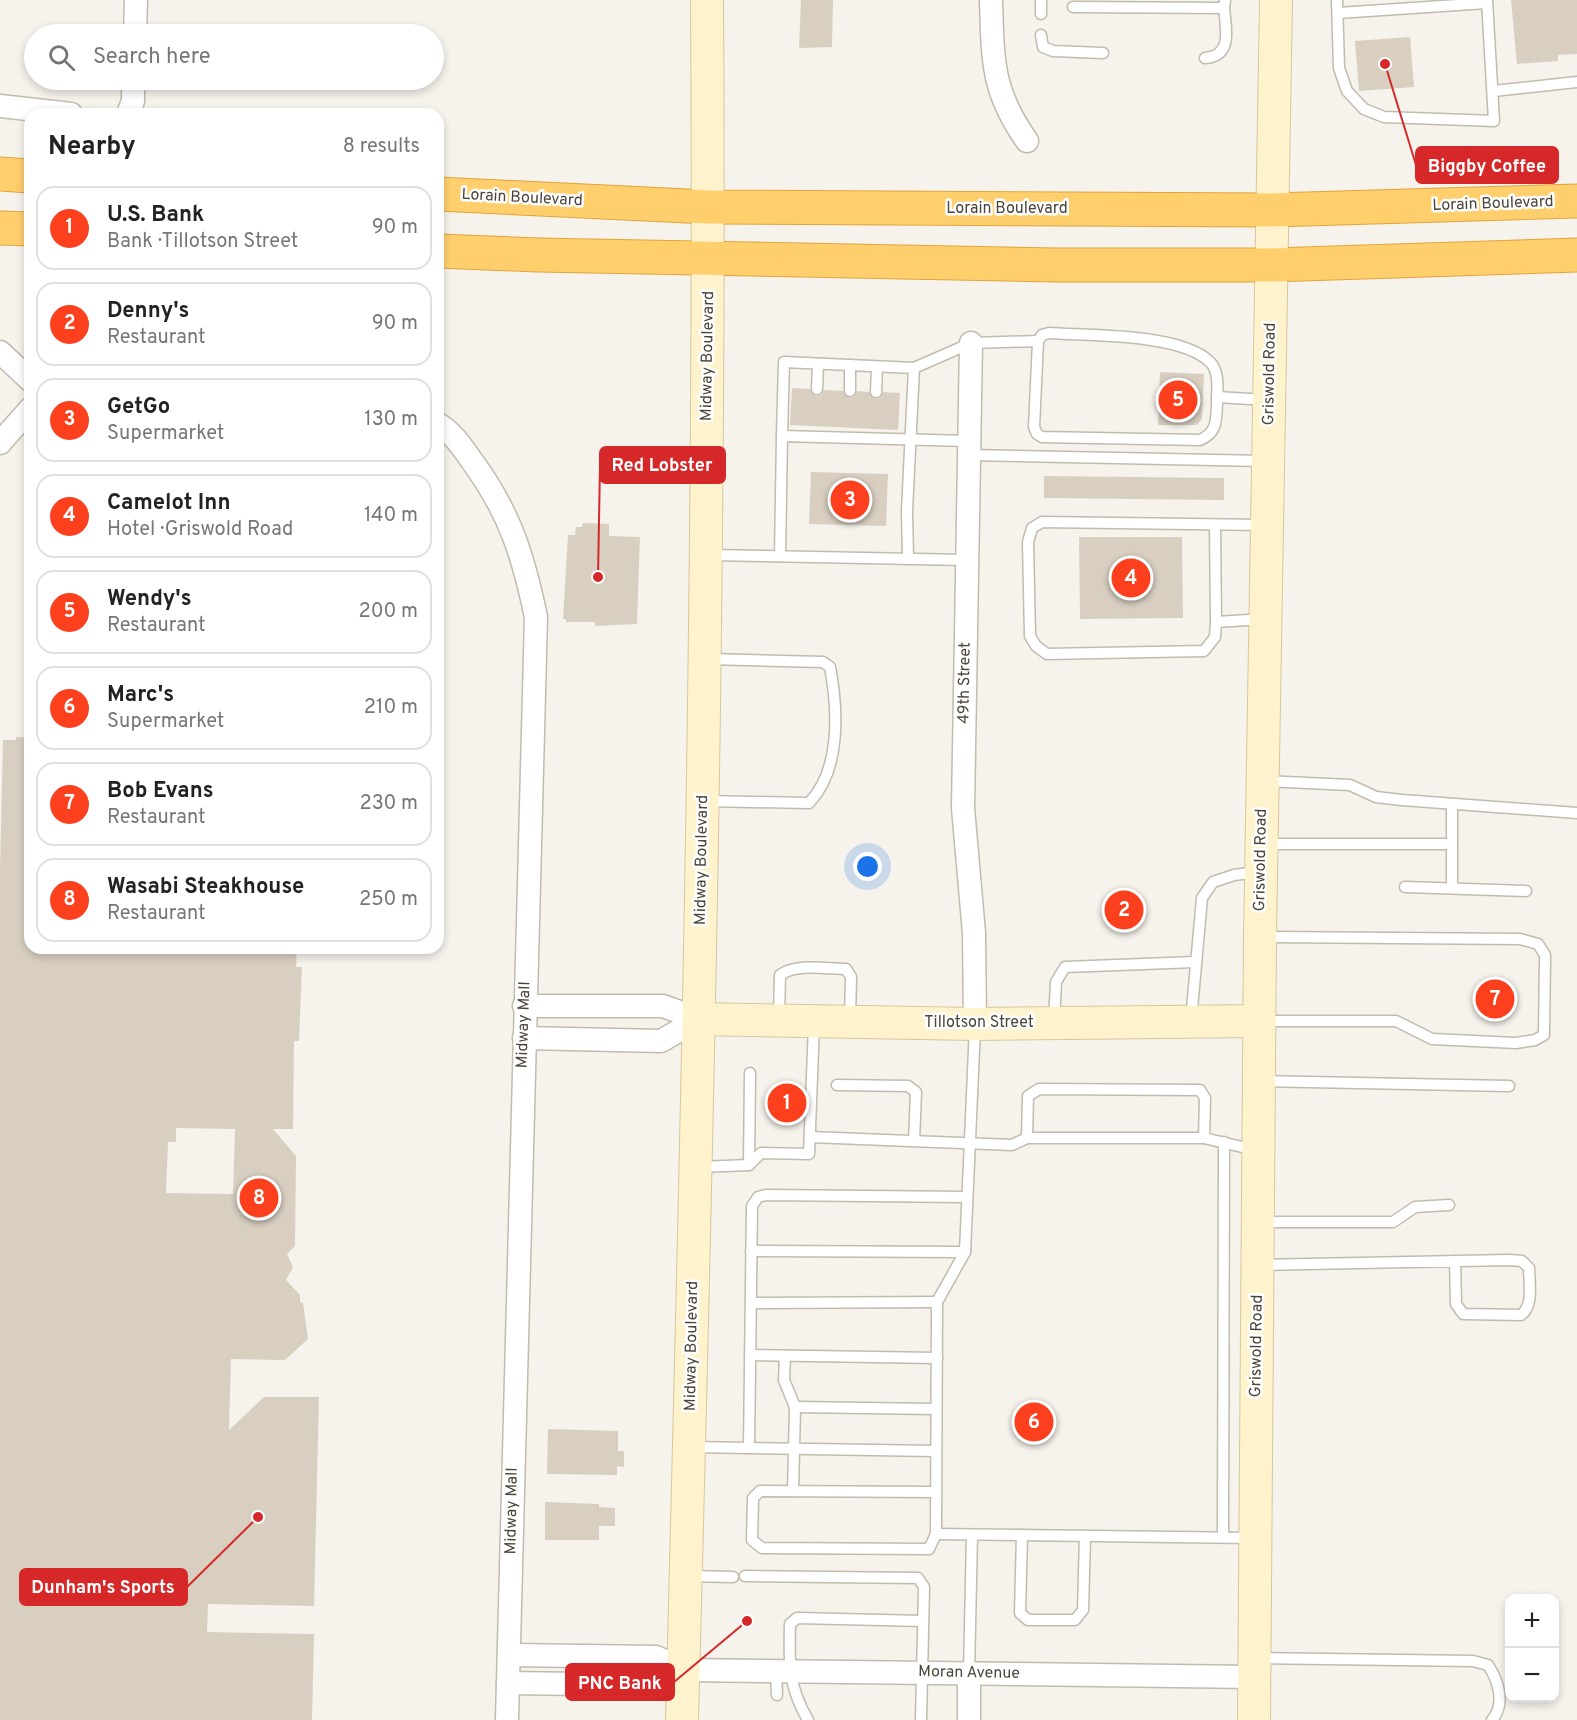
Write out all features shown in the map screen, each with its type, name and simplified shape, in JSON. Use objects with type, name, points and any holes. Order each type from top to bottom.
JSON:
[{"type":"highway","points":[[0,174],[24,176]]},
{"type":"highway","name":"Lorain Boulevard","points":[[444,194],[708,207],[1272,210],[1577,201]]},
{"type":"highway","points":[[0,228],[24,230]]},
{"type":"highway","points":[[444,251],[710,259],[1056,265],[1272,265],[1577,255]]},
{"type":"street","points":[[135,24],[136,0]]},
{"type":"street","name":"Midway Boulevard","points":[[682,1720],[691,1448],[703,801],[710,259],[707,0]]},
{"type":"street","points":[[992,0],[993,69],[1000,94],[1012,119],[1027,141]]},
{"type":"street","name":"Griswold Road","points":[[1254,1720],[1261,858],[1276,0]]},
{"type":"street","points":[[130,108],[134,90]]},
{"type":"street","points":[[0,106],[24,109]]},
{"type":"street","name":"49th Street","points":[[971,343],[963,808],[975,933],[975,1024]]},
{"type":"street","points":[[0,352],[24,374]]},
{"type":"street","points":[[0,443],[24,417]]},
{"type":"street","name":"Midway Mall","points":[[444,429],[453,436],[496,493],[524,562],[536,617],[508,1683]]},
{"type":"street","name":"Tillotson Street","points":[[525,1006],[663,1006],[699,1019],[975,1024],[1260,1021]]},
{"type":"street","points":[[524,1038],[661,1041],[699,1019]]},
{"type":"street","name":"Moran Avenue","points":[[509,1655],[656,1657],[683,1670],[969,1673],[1254,1667]]},
{"type":"street","name":"Moran Avenue","points":[[508,1683],[655,1685],[683,1670]]},
{"type":"street","points":[[969,1673],[969,1720]]},
{"type":"street","points":[[507,1720],[508,1683]]},
{"type":"lane","points":[[1041,0],[1041,14]]},
{"type":"lane","points":[[1337,0],[1339,68],[1347,91],[1364,109],[1384,117],[1494,121],[1487,2],[1338,13]]},
{"type":"lane","points":[[1074,7],[1225,4],[1227,38],[1223,51],[1216,57],[1205,58]]},
{"type":"lane","points":[[1041,36],[1043,46],[1053,51],[1102,53]]},
{"type":"lane","points":[[1493,91],[1577,82]]},
{"type":"lane","points":[[1049,333],[1167,343],[1211,363],[1218,379],[1217,398],[1215,428],[1210,435],[1200,440],[1042,437],[1037,434],[1034,427],[1038,340],[1042,335],[1049,333]]},
{"type":"lane","points":[[780,556],[784,362],[914,368],[971,343],[1038,340]]},
{"type":"lane","points":[[817,389],[818,364]]},
{"type":"lane","points":[[850,366],[850,391]]},
{"type":"lane","points":[[876,392],[877,367]]},
{"type":"lane","points":[[908,559],[907,511],[914,368]]},
{"type":"lane","points":[[1217,398],[1269,401]]},
{"type":"lane","points":[[782,436],[815,431],[874,433],[968,448],[1268,461]]},
{"type":"lane","points":[[1215,525],[1215,637],[1204,651],[1047,654],[1036,646],[1030,636],[1028,542],[1032,528],[1042,522],[1267,525]]},
{"type":"lane","points":[[706,555],[966,560]]},
{"type":"lane","points":[[1216,622],[1265,619]]},
{"type":"lane","points":[[703,801],[809,803],[819,793],[828,769],[834,742],[835,694],[830,667],[823,662],[705,659]]},
{"type":"lane","points":[[1263,782],[1350,784],[1376,797],[1577,813]]},
{"type":"lane","points":[[1452,804],[1452,888]]},
{"type":"lane","points":[[1191,1022],[1202,898],[1213,882],[1234,875],[1261,858],[1452,844]]},
{"type":"lane","points":[[1405,887],[1526,891]]},
{"type":"lane","points":[[1260,937],[1520,939],[1538,944],[1545,955],[1544,1035],[1535,1040],[1516,1043],[1432,1039],[1419,1030],[1396,1021],[1260,1021]]},
{"type":"lane","points":[[1054,1023],[1056,982],[1065,967],[1195,962]]},
{"type":"lane","points":[[779,1020],[780,975],[789,969],[846,969],[851,977],[850,1022]]},
{"type":"lane","points":[[695,1167],[749,1165],[761,1153],[809,1154],[814,1021]]},
{"type":"lane","points":[[936,1492],[756,1492],[753,1497],[752,1540],[755,1545],[762,1548],[929,1549],[936,1534],[937,1302],[965,1252],[968,1142],[975,1024]]},
{"type":"lane","points":[[749,1165],[750,1073]]},
{"type":"lane","points":[[1259,1081],[1509,1086]]},
{"type":"lane","points":[[837,1085],[908,1086],[916,1092],[914,1141]]},
{"type":"lane","points":[[1027,1138],[1028,1096],[1040,1089],[1200,1090],[1205,1098],[1204,1138]]},
{"type":"lane","points":[[810,1137],[1012,1145],[1027,1138],[1204,1138],[1259,1150]]},
{"type":"lane","points":[[1223,1537],[1224,1142]]},
{"type":"lane","points":[[749,1448],[752,1206],[758,1197],[766,1195],[966,1197]]},
{"type":"lane","points":[[1258,1222],[1393,1222],[1415,1207],[1449,1205]]},
{"type":"lane","points":[[751,1251],[965,1252]]},
{"type":"lane","points":[[1258,1265],[1455,1261],[1509,1260],[1527,1263],[1529,1306],[1526,1312],[1521,1315],[1463,1314],[1456,1304],[1455,1261]]},
{"type":"lane","points":[[751,1303],[937,1302]]},
{"type":"lane","points":[[750,1355],[937,1359]]},
{"type":"lane","points":[[785,1356],[784,1380],[795,1407],[793,1491]]},
{"type":"lane","points":[[795,1407],[936,1409]]},
{"type":"lane","points":[[691,1448],[936,1451]]},
{"type":"lane","points":[[936,1534],[1255,1538]]},
{"type":"lane","points":[[969,1673],[972,1535]]},
{"type":"lane","points":[[1022,1535],[1020,1613],[1028,1620],[1075,1620],[1083,1610],[1085,1536]]},
{"type":"lane","points":[[686,1576],[733,1577]]},
{"type":"lane","points":[[745,1576],[918,1578],[924,1587],[921,1720]]},
{"type":"lane","points":[[777,1695],[790,1624],[797,1618],[924,1621]]},
{"type":"lane","points":[[1254,1667],[1473,1661],[1488,1665],[1496,1678],[1498,1707],[1492,1720]]},
{"type":"lane","points":[[783,1671],[808,1720]]},
{"type":"building","points":[[801,0],[833,0],[832,47],[799,48]]},
{"type":"building","points":[[1511,0],[1577,0],[1577,54],[1558,55],[1558,61],[1517,64]]},
{"type":"building","points":[[1410,37],[1414,87],[1359,91],[1355,41]]},
{"type":"building","points":[[1160,372],[1204,374],[1202,419],[1197,425],[1158,425]]},
{"type":"building","points":[[792,388],[810,389],[816,396],[821,395],[824,390],[843,391],[849,398],[854,397],[857,391],[869,392],[875,399],[880,398],[883,392],[900,393],[898,430],[790,425]]},
{"type":"building","points":[[811,472],[888,474],[886,526],[809,524]]},
{"type":"building","points":[[1044,476],[1224,478],[1224,500],[1044,498]]},
{"type":"building","points":[[583,523],[609,524],[609,536],[640,537],[637,624],[595,626],[595,622],[566,622],[566,619],[563,619],[568,535],[575,535],[576,527],[582,527]]},
{"type":"building","points":[[1079,537],[1182,537],[1183,618],[1080,619]]},
{"type":"building","points":[[24,738],[24,954],[297,954],[296,967],[302,967],[299,1041],[294,1041],[293,1129],[273,1129],[296,1156],[295,1246],[287,1254],[293,1267],[286,1280],[300,1295],[300,1302],[303,1303],[308,1339],[285,1360],[231,1359],[229,1430],[264,1397],[319,1397],[314,1606],[208,1604],[207,1632],[314,1634],[312,1720],[0,1720],[0,868],[3,740]],"holes":[[[176,1128],[235,1129],[233,1194],[166,1193],[168,1142],[176,1142]]]},
{"type":"building","points":[[548,1429],[618,1431],[618,1451],[624,1451],[624,1467],[617,1466],[617,1475],[547,1474]]},
{"type":"building","points":[[545,1502],[599,1504],[599,1507],[615,1508],[615,1526],[599,1526],[599,1540],[545,1540]]},
{"type":"place","name":"Biggby Coffee","points":[[1385,64]]},
{"type":"place","name":"Wendy's","points":[[1178,400]]},
{"type":"place","name":"GetGo","points":[[850,500]]},
{"type":"place","name":"Red Lobster","points":[[598,577]]},
{"type":"place","name":"Camelot Inn","points":[[1131,578]]},
{"type":"place","name":"Denny's","points":[[1124,910]]},
{"type":"place","name":"Bob Evans","points":[[1495,999]]},
{"type":"place","name":"U.S. Bank","points":[[787,1103]]},
{"type":"place","name":"Wasabi Steakhouse","points":[[259,1198]]},
{"type":"place","name":"Marc's","points":[[1034,1422]]},
{"type":"place","name":"Dunham's Sports","points":[[258,1517]]},
{"type":"place","name":"PNC Bank","points":[[747,1621]]}]
